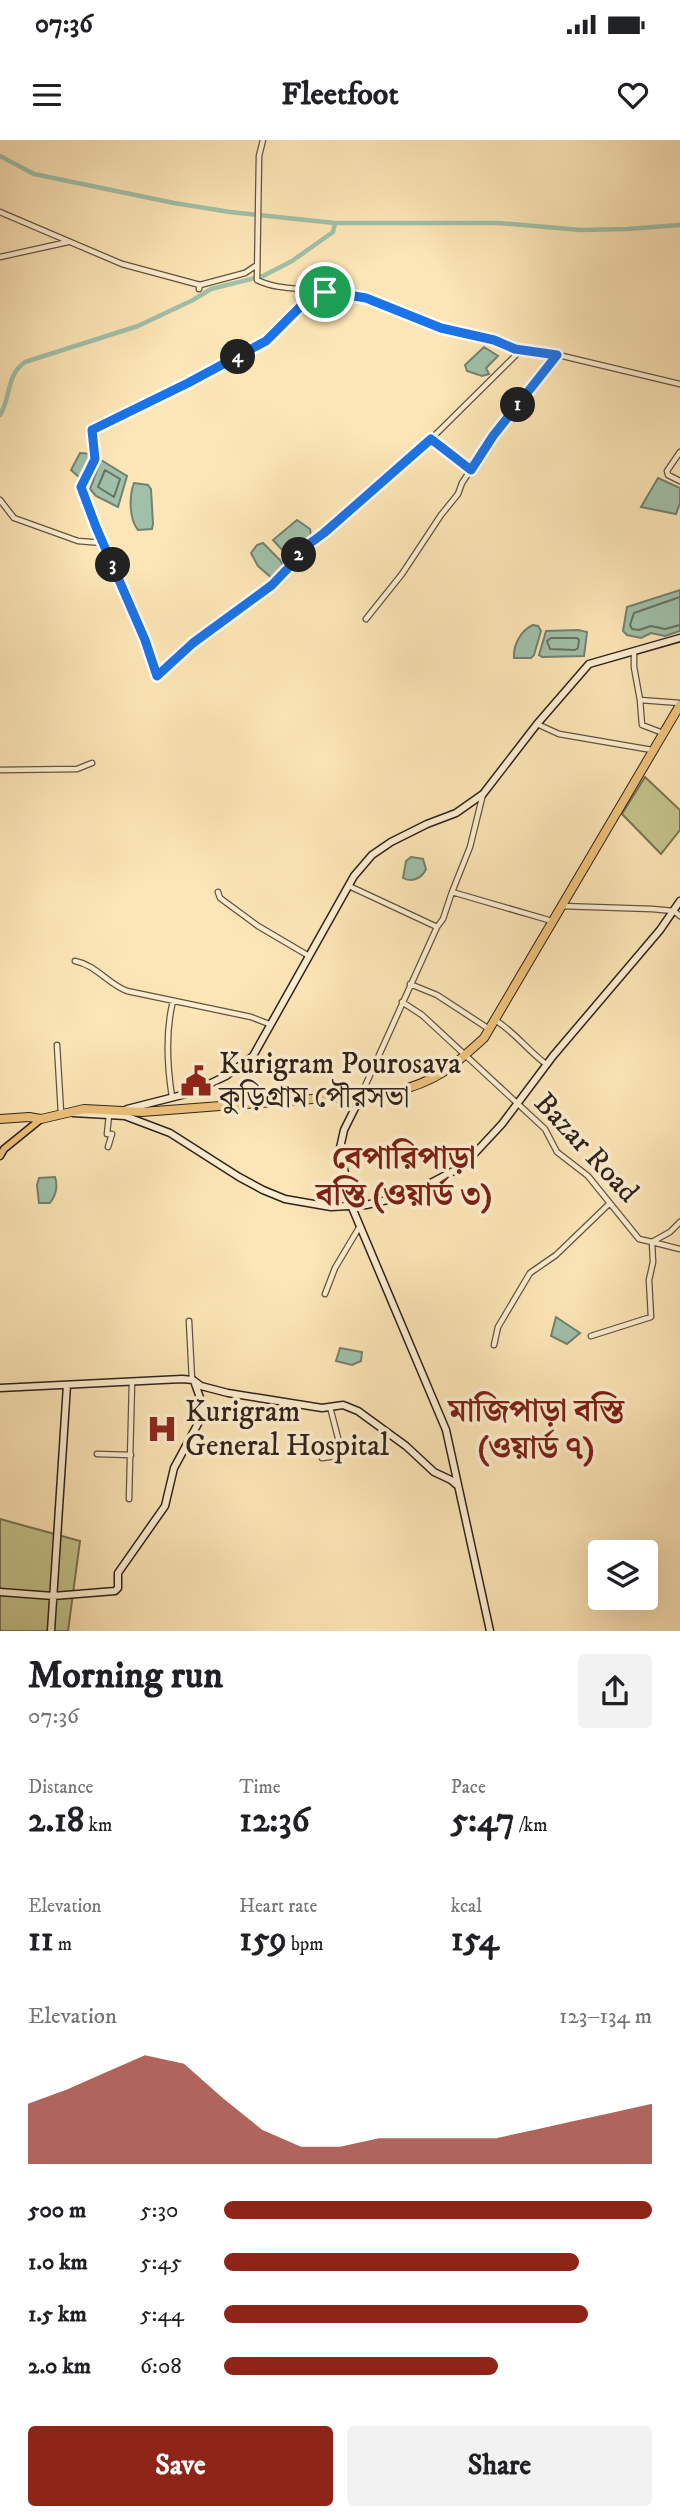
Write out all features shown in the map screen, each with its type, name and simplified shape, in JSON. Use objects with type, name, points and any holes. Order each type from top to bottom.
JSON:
[{"type":"highway","points":[[0,1119],[41,1119],[84,1109],[142,1112],[390,1093],[419,1086],[448,1071],[484,1038],[680,704]]},
{"type":"main road","points":[[0,1156],[4,1149],[41,1119]]},
{"type":"street","points":[[263,140],[259,156],[257,280],[276,287],[339,296],[352,294],[441,328],[680,384]]},
{"type":"street","points":[[0,212],[122,264],[199,287],[246,273],[257,265]]},
{"type":"street","points":[[0,257],[70,242]]},
{"type":"street","points":[[325,292],[300,307],[266,341],[92,430],[95,459],[81,487],[145,640],[157,676],[193,643],[272,585],[305,547],[431,439],[522,349]]},
{"type":"street","points":[[366,619],[402,574],[458,494],[462,483],[493,436],[557,355]]},
{"type":"street","points":[[431,439],[471,470]]},
{"type":"street","points":[[680,452],[667,471],[668,475],[680,481]]},
{"type":"street","points":[[0,500],[14,518],[78,541],[103,543]]},
{"type":"street","points":[[125,1110],[190,1093],[226,1076],[253,1056],[354,876],[372,855],[427,824],[456,813],[483,794],[537,724],[589,664],[680,638]]},
{"type":"street","points":[[634,651],[642,725],[663,733]]},
{"type":"street","points":[[640,700],[680,704]]},
{"type":"street","points":[[537,724],[559,734],[653,750]]},
{"type":"street","points":[[0,769],[77,769],[92,763]]},
{"type":"street","points":[[483,794],[470,847],[443,919],[436,927],[410,984],[345,1130],[340,1148],[351,1205],[446,1430],[490,1631]]},
{"type":"street","points":[[349,886],[436,927]]},
{"type":"street","points":[[218,892],[220,898],[249,920],[310,956]]},
{"type":"street","points":[[452,892],[552,921]]},
{"type":"street","points":[[57,1045],[61,1113],[125,1116],[170,1133],[239,1177],[285,1199],[314,1205],[366,1205],[408,1195],[463,1166],[677,914],[680,901]]},
{"type":"street","points":[[561,906],[652,909],[677,914]]},
{"type":"street","points":[[75,961],[90,966],[118,988],[251,1017],[269,1024]]},
{"type":"street","points":[[410,984],[437,995],[489,1029]]},
{"type":"street","points":[[172,1098],[167,1054],[173,1001]]},
{"type":"street","name":"Bazar Road","points":[[402,1002],[422,1015],[545,1129],[558,1152],[588,1176],[639,1238],[652,1242]]},
{"type":"street","points":[[494,1019],[509,1028],[531,1053],[547,1065]]},
{"type":"street","points":[[108,1147],[112,1135],[107,1134],[109,1115]]},
{"type":"street","points":[[494,1345],[498,1327],[530,1273],[556,1255],[610,1203]]},
{"type":"street","points":[[652,1242],[670,1232],[680,1222]]},
{"type":"street","points":[[325,1294],[335,1268],[356,1230],[361,1226]]},
{"type":"street","points":[[652,1242],[680,1249]]},
{"type":"street","points":[[591,1336],[651,1317],[649,1280],[653,1262],[652,1242]]},
{"type":"street","points":[[0,1591],[53,1596],[115,1591],[118,1588],[118,1573],[165,1506],[174,1468],[201,1418],[203,1406],[192,1380],[189,1321]]},
{"type":"street","points":[[0,1388],[192,1380],[201,1387],[228,1393],[322,1408],[342,1405],[358,1411],[406,1446],[434,1472],[451,1480],[459,1488]]},
{"type":"street","points":[[129,1499],[132,1381]]},
{"type":"street","points":[[51,1631],[67,1385]]},
{"type":"street","points":[[322,1458],[337,1456],[338,1438],[330,1407]]},
{"type":"street","points":[[337,1450],[355,1450]]},
{"type":"street","points":[[97,1454],[131,1455]]},
{"type":"shaded area","points":[[645,777],[680,810],[680,830],[661,854],[622,814]]},
{"type":"shaded area","points":[[0,1519],[80,1541],[68,1631],[0,1631]]},
{"type":"water","points":[[484,347],[498,356],[486,368],[489,374],[482,376],[467,371],[465,365]]},
{"type":"water","points":[[80,453],[91,454],[91,457],[87,471],[79,477],[71,470]]},
{"type":"water","points":[[101,460],[127,476],[118,507],[96,496],[90,489]]},
{"type":"water","points":[[658,478],[680,488],[680,503],[676,514],[641,507]]},
{"type":"water","points":[[134,483],[148,485],[151,489],[152,529],[138,530],[133,520],[131,501]]},
{"type":"water","points":[[297,520],[310,529],[311,535],[285,553],[273,540]]},
{"type":"water","points":[[263,543],[284,567],[273,579],[258,566],[251,553],[257,545]]},
{"type":"water","points":[[680,590],[680,631],[665,636],[651,633],[641,638],[627,635],[623,631],[627,607]]},
{"type":"water","points":[[533,625],[538,626],[541,631],[534,655],[531,658],[514,658],[519,639],[525,630]]},
{"type":"water","points":[[546,631],[587,632],[584,656],[539,655]]},
{"type":"water","points":[[411,857],[423,859],[426,869],[413,880],[403,878],[406,861]]},
{"type":"water","points":[[55,1177],[56,1187],[52,1200],[50,1203],[39,1203],[39,1178]]},
{"type":"water","points":[[556,1317],[580,1333],[567,1344],[551,1336]]},
{"type":"water","points":[[340,1348],[362,1352],[361,1361],[352,1365],[336,1361]]},
{"type":"waterway","points":[[0,156],[34,174],[174,203],[335,223],[498,223],[581,230],[680,225]]},
{"type":"waterway","points":[[0,415],[15,373],[25,362],[138,326],[211,289],[263,276],[292,261],[333,232],[335,223]]},
{"type":"place","name":"Kurigram Pourosava কুড়িগ্রাম পৌরসভা","points":[[196,1081]]},
{"type":"place","name":"Kurigram General Hospital","points":[[162,1429]]},
{"type":"district","name":"বেপারিপাড়া বস্তি (ওয়ার্ড ৩)","points":[[404,1178]]},
{"type":"district","name":"মাজিপাড়া বস্তি (ওয়ার্ড ৭)","points":[[536,1430]]},
{"type":"route","points":[[325,292],[366,298],[441,328],[477,335],[515,349],[530,349],[557,355],[484,448],[471,470],[431,439],[305,547],[272,585],[193,643],[157,676],[145,640],[81,487],[95,459],[92,430],[266,341],[300,307],[325,292]]}]
